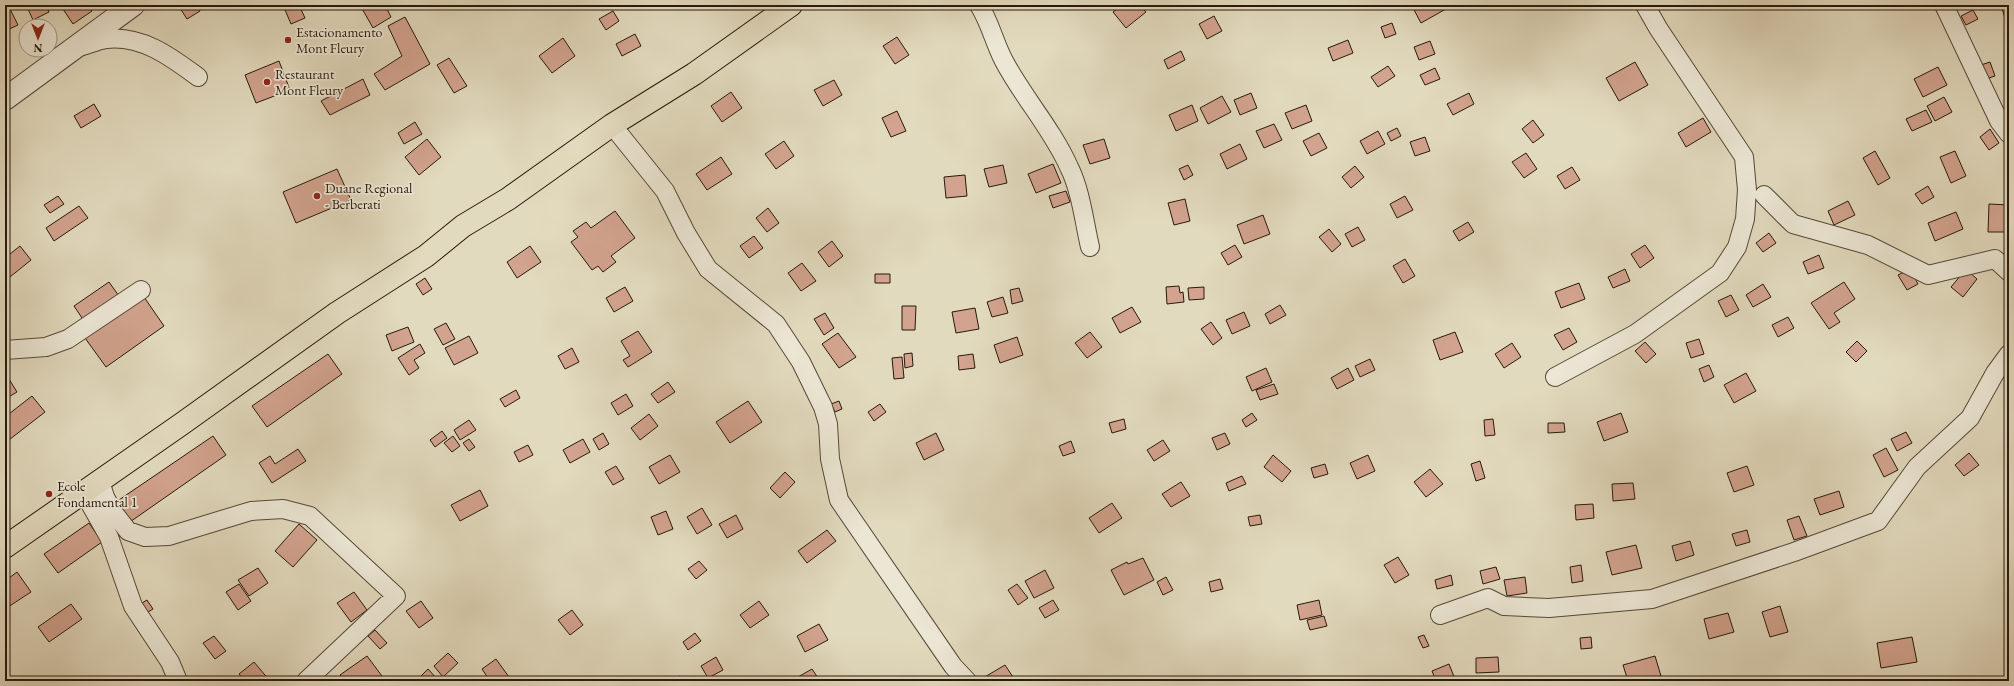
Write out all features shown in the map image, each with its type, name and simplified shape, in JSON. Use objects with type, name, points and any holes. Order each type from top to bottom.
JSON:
[{"type":"main road","points":[[5,547],[337,313],[426,256],[462,226],[508,199],[612,125],[694,74],[791,5]]},
{"type":"street","points":[[5,99],[133,5]]},
{"type":"street","points":[[979,5],[987,18],[991,35],[1004,61],[1055,140],[1070,168],[1080,199],[1090,247]]},
{"type":"street","points":[[1555,376],[1635,334],[1720,273],[1737,247],[1745,219],[1747,190],[1744,157],[1658,28],[1645,5]]},
{"type":"street","points":[[1944,5],[1999,121],[2009,134]]},
{"type":"street","points":[[74,48],[106,39],[131,39],[164,52],[198,77]]},
{"type":"street","points":[[612,125],[664,191],[686,233],[708,269],[776,324],[800,362],[823,407],[828,424],[830,459],[839,500],[953,666],[967,681]]},
{"type":"street","points":[[1764,195],[1793,224],[1868,245],[1928,275],[1995,259],[2009,272]]},
{"type":"street","points":[[5,350],[46,347],[68,339],[140,290]]},
{"type":"street","points":[[1440,615],[1488,598],[1504,606],[1549,608],[1652,599],[1794,552],[1878,521],[1917,467],[1970,418],[1995,373],[2009,354]]},
{"type":"street","points":[[92,487],[133,606],[170,662],[178,681]]},
{"type":"street","points":[[92,487],[105,497],[113,512],[128,531],[145,537],[170,536],[251,510],[283,509],[310,516],[396,596],[306,681]]},
{"type":"building","points":[[8,5],[18,25],[5,31],[5,7]]},
{"type":"building","points":[[35,5],[46,5],[49,12],[37,18],[32,18],[28,9]]},
{"type":"building","points":[[70,5],[88,5],[92,11],[73,24],[63,9]]},
{"type":"building","points":[[178,5],[197,5],[200,11],[187,19]]},
{"type":"building","points":[[283,5],[299,5],[305,18],[291,24]]},
{"type":"building","points":[[360,5],[385,5],[391,17],[373,28]]},
{"type":"building","points":[[1122,5],[1140,5],[1146,12],[1126,28],[1113,12]]},
{"type":"building","points":[[1419,5],[1453,5],[1421,23],[1413,8]]},
{"type":"building","points":[[2001,5],[2009,5],[2008,28]]},
{"type":"building","points":[[1973,10],[1978,19],[1966,25],[1961,16]]},
{"type":"building","points":[[613,11],[619,21],[606,30],[599,19]]},
{"type":"building","points":[[1214,16],[1222,31],[1207,39],[1199,24]]},
{"type":"building","points":[[405,17],[430,64],[385,90],[374,74],[402,56],[388,26]]},
{"type":"building","points":[[1392,23],[1396,34],[1385,38],[1381,27]]},
{"type":"building","points":[[635,34],[641,46],[622,56],[616,44]]},
{"type":"building","points":[[897,37],[909,55],[895,64],[883,46]]},
{"type":"building","points":[[563,38],[575,56],[552,73],[539,56]]},
{"type":"building","points":[[1348,40],[1353,53],[1333,61],[1328,48]]},
{"type":"building","points":[[1430,41],[1435,54],[1419,60],[1414,47]]},
{"type":"building","points":[[1181,51],[1185,60],[1168,69],[1164,60]]},
{"type":"building","points":[[449,58],[467,86],[454,93],[437,65]]},
{"type":"building","name":"Restaurant Mont Fleury","points":[[279,61],[290,90],[256,103],[245,75]]},
{"type":"building","points":[[1635,62],[1648,85],[1619,101],[1606,78]]},
{"type":"building","points":[[1990,62],[1995,76],[1983,80],[1978,66]]},
{"type":"building","points":[[1388,66],[1395,76],[1378,87],[1371,77]]},
{"type":"building","points":[[1938,67],[1947,85],[1923,97],[1914,79]]},
{"type":"building","points":[[1435,68],[1440,79],[1425,85],[1420,75]]},
{"type":"building","points":[[363,79],[370,95],[330,115],[321,101]]},
{"type":"building","points":[[834,80],[842,95],[823,106],[814,90]]},
{"type":"building","points":[[731,92],[742,108],[722,122],[711,106]]},
{"type":"building","points":[[1251,93],[1257,108],[1240,115],[1234,100]]},
{"type":"building","points":[[1469,93],[1474,104],[1453,115],[1447,104]]},
{"type":"building","points":[[1222,96],[1231,112],[1208,124],[1200,108]]},
{"type":"building","points":[[1944,97],[1952,112],[1935,121],[1927,106]]},
{"type":"building","points":[[94,104],[101,116],[81,128],[74,116]]},
{"type":"building","points":[[1192,105],[1198,121],[1176,131],[1169,115]]},
{"type":"building","points":[[1306,105],[1312,121],[1292,129],[1285,113]]},
{"type":"building","points":[[1926,110],[1932,122],[1912,131],[1906,119]]},
{"type":"building","points":[[897,111],[906,131],[891,137],[882,118]]},
{"type":"building","points":[[1703,118],[1711,132],[1686,147],[1678,133]]},
{"type":"building","points":[[1533,120],[1544,135],[1533,143],[1522,129]]},
{"type":"building","points":[[415,122],[422,134],[404,144],[398,133]]},
{"type":"building","points":[[1274,124],[1282,140],[1264,148],[1256,131]]},
{"type":"building","points":[[1397,128],[1401,136],[1391,141],[1387,133]]},
{"type":"building","points":[[1990,129],[1999,143],[1989,150],[1980,137]]},
{"type":"building","points":[[1378,131],[1385,144],[1367,154],[1360,141]]},
{"type":"building","points":[[1319,133],[1327,148],[1311,156],[1303,141]]},
{"type":"building","points":[[1425,137],[1430,151],[1415,156],[1410,142]]},
{"type":"building","points":[[427,139],[441,157],[419,175],[405,157]]},
{"type":"building","points":[[1104,139],[1110,158],[1090,164],[1083,145]]},
{"type":"building","points":[[784,141],[794,156],[776,169],[765,154]]},
{"type":"building","points":[[1240,144],[1247,159],[1227,169],[1220,154]]},
{"type":"building","points":[[1875,151],[1890,178],[1878,185],[1863,158]]},
{"type":"building","points":[[1955,151],[1966,176],[1951,183],[1940,157]]},
{"type":"building","points":[[1526,153],[1537,169],[1524,178],[1512,162]]},
{"type":"building","points":[[721,157],[732,174],[707,190],[696,174]]},
{"type":"building","points":[[1053,164],[1061,183],[1036,193],[1028,174]]},
{"type":"building","points":[[1003,165],[1007,183],[989,187],[984,169]]},
{"type":"building","points":[[1188,165],[1193,175],[1184,180],[1179,169]]},
{"type":"building","points":[[1355,166],[1364,177],[1351,188],[1342,177]]},
{"type":"building","points":[[1572,167],[1580,180],[1565,189],[1557,176]]},
{"type":"building","name":"Duane Regional - Berberati","points":[[337,169],[351,200],[296,223],[283,192]]},
{"type":"building","points":[[965,175],[967,196],[946,198],[944,177]]},
{"type":"building","points":[[1928,186],[1934,197],[1922,204],[1915,194]]},
{"type":"building","points":[[1066,191],[1070,202],[1053,208],[1049,196]]},
{"type":"building","points":[[58,196],[64,204],[50,213],[44,205]]},
{"type":"building","points":[[1405,196],[1413,210],[1397,218],[1390,204]]},
{"type":"building","points":[[1185,199],[1190,221],[1174,225],[1168,203]]},
{"type":"building","points":[[1848,201],[1855,215],[1834,225],[1828,211]]},
{"type":"building","points":[[1989,204],[2009,205],[2009,232],[1988,232]]},
{"type":"building","points":[[79,206],[88,218],[54,241],[46,228]]},
{"type":"building","points":[[768,208],[779,223],[767,232],[756,218]]},
{"type":"building","points":[[615,211],[635,238],[611,256],[616,262],[603,272],[598,266],[592,270],[571,242],[578,237],[573,231],[586,222],[591,228]]},
{"type":"building","points":[[1956,212],[1963,229],[1935,241],[1928,223]]},
{"type":"building","points":[[1263,215],[1270,234],[1244,244],[1237,225]]},
{"type":"building","points":[[1468,222],[1474,232],[1459,241],[1453,231]]},
{"type":"building","points":[[1358,227],[1365,240],[1352,247],[1345,234]]},
{"type":"building","points":[[1329,229],[1341,244],[1332,252],[1319,237]]},
{"type":"building","points":[[1769,233],[1776,243],[1763,252],[1756,243]]},
{"type":"building","points":[[754,236],[763,248],[749,258],[740,246]]},
{"type":"building","points":[[832,241],[843,256],[829,267],[818,252]]},
{"type":"building","points":[[1235,245],[1242,257],[1228,265],[1221,253]]},
{"type":"building","points":[[1645,245],[1654,258],[1640,268],[1631,254]]},
{"type":"building","points":[[20,246],[31,260],[5,281],[5,258]]},
{"type":"building","points":[[530,246],[541,262],[517,278],[507,262]]},
{"type":"building","points":[[1819,255],[1824,268],[1808,274],[1803,262]]},
{"type":"building","points":[[1405,259],[1415,276],[1403,283],[1393,266]]},
{"type":"building","points":[[802,263],[816,281],[801,291],[788,273]]},
{"type":"building","points":[[1625,269],[1630,281],[1613,288],[1608,277]]},
{"type":"building","points":[[1910,269],[1918,284],[1907,290],[1898,275]]},
{"type":"building","points":[[1966,269],[1977,279],[1963,297],[1951,287]]},
{"type":"building","points":[[875,274],[890,274],[890,283],[875,283]]},
{"type":"building","points":[[425,278],[432,289],[423,295],[416,284]]},
{"type":"building","points":[[109,282],[119,296],[84,321],[74,306]]},
{"type":"building","points":[[1844,282],[1855,299],[1834,313],[1840,322],[1829,329],[1811,303]]},
{"type":"building","points":[[1579,283],[1585,299],[1561,308],[1555,292]]},
{"type":"building","points":[[1763,284],[1771,297],[1753,307],[1746,295]]},
{"type":"building","points":[[1179,286],[1180,293],[1183,292],[1184,302],[1167,304],[1166,287]]},
{"type":"building","points":[[625,287],[633,301],[614,312],[606,298]]},
{"type":"building","points":[[1204,287],[1204,299],[1189,300],[1188,288]]},
{"type":"building","points":[[1019,288],[1023,301],[1012,304],[1010,290]]},
{"type":"building","points":[[1731,295],[1739,310],[1726,317],[1718,301]]},
{"type":"building","points":[[144,297],[164,326],[106,367],[85,338]]},
{"type":"building","points":[[1003,297],[1008,313],[992,317],[987,302]]},
{"type":"building","points":[[1280,305],[1286,315],[1270,324],[1265,314]]},
{"type":"building","points":[[902,306],[916,306],[915,330],[902,330]]},
{"type":"building","points":[[1132,307],[1141,322],[1120,333],[1112,318]]},
{"type":"building","points":[[975,308],[979,329],[956,333],[952,312]]},
{"type":"building","points":[[1244,312],[1250,326],[1232,334],[1226,320]]},
{"type":"building","points":[[825,313],[834,328],[824,335],[814,319]]},
{"type":"building","points":[[1788,317],[1794,328],[1778,337],[1772,325]]},
{"type":"building","points":[[1211,322],[1222,338],[1213,345],[1201,329]]},
{"type":"building","points":[[446,323],[455,339],[443,345],[434,329]]},
{"type":"building","points":[[408,327],[414,342],[392,351],[386,335]]},
{"type":"building","points":[[1569,328],[1577,342],[1563,350],[1554,335]]},
{"type":"building","points":[[638,331],[652,352],[628,367],[623,360],[630,356],[621,341]]},
{"type":"building","points":[[1090,332],[1102,347],[1087,358],[1075,343]]},
{"type":"building","points":[[1455,332],[1463,352],[1440,360],[1433,340]]},
{"type":"building","points":[[838,333],[856,357],[839,368],[822,344]]},
{"type":"building","points":[[469,336],[478,353],[454,365],[445,348]]},
{"type":"building","points":[[1017,337],[1023,355],[1000,363],[994,345]]},
{"type":"building","points":[[1699,339],[1704,354],[1691,358],[1686,343]]},
{"type":"building","points":[[1857,341],[1867,351],[1856,362],[1846,352]]},
{"type":"building","points":[[1645,342],[1656,354],[1646,363],[1635,351]]},
{"type":"building","points":[[1512,343],[1521,357],[1504,368],[1495,354]]},
{"type":"building","points":[[420,344],[425,353],[414,360],[419,368],[409,375],[398,358]]},
{"type":"building","points":[[572,348],[579,362],[565,369],[558,356]]},
{"type":"building","points":[[912,353],[913,366],[905,368],[904,354]]},
{"type":"building","points":[[328,354],[342,374],[267,427],[252,406]]},
{"type":"building","points":[[973,354],[975,368],[959,370],[958,356]]},
{"type":"building","points":[[902,357],[904,378],[894,379],[892,358]]},
{"type":"building","points":[[1370,359],[1375,370],[1360,377],[1355,366]]},
{"type":"building","points":[[1709,365],[1714,377],[1704,382],[1699,369]]},
{"type":"building","points":[[1266,368],[1272,382],[1252,391],[1246,377]]},
{"type":"building","points":[[1348,368],[1354,380],[1337,389],[1331,378]]},
{"type":"building","points":[[1746,373],[1756,391],[1734,403],[1724,385]]},
{"type":"building","points":[[9,379],[17,392],[5,399],[5,382]]},
{"type":"building","points":[[668,382],[675,392],[658,403],[651,394]]},
{"type":"building","points":[[1274,384],[1278,394],[1260,400],[1256,390]]},
{"type":"building","points":[[516,390],[520,398],[505,407],[500,399]]},
{"type":"building","points":[[626,394],[633,406],[618,415],[611,403]]},
{"type":"building","points":[[32,396],[45,412],[5,443],[5,417]]},
{"type":"building","points":[[748,401],[762,422],[730,443],[716,422]]},
{"type":"building","points":[[839,401],[842,409],[835,412],[831,404]]},
{"type":"building","points":[[880,404],[886,412],[874,421],[868,412]]},
{"type":"building","points":[[1252,413],[1257,420],[1246,427],[1242,420]]},
{"type":"building","points":[[1621,413],[1628,432],[1604,441],[1597,422]]},
{"type":"building","points":[[649,414],[658,426],[640,440],[631,428]]},
{"type":"building","points":[[1124,419],[1126,429],[1112,433],[1109,423]]},
{"type":"building","points":[[1493,419],[1495,435],[1485,436],[1484,420]]},
{"type":"building","points":[[469,420],[476,430],[460,440],[454,430]]},
{"type":"building","points":[[1548,423],[1564,423],[1565,432],[1548,433]]},
{"type":"building","points":[[442,431],[447,438],[435,447],[430,440]]},
{"type":"building","points":[[1906,432],[1912,443],[1897,451],[1891,439]]},
{"type":"building","points":[[603,433],[609,444],[599,450],[593,439]]},
{"type":"building","points":[[936,433],[944,450],[924,460],[916,443]]},
{"type":"building","points":[[1225,433],[1230,444],[1217,450],[1212,438]]},
{"type":"building","points":[[213,436],[226,455],[127,524],[113,504]]},
{"type":"building","points":[[453,436],[460,446],[452,452],[444,443]]},
{"type":"building","points":[[469,439],[475,447],[469,451],[463,443]]},
{"type":"building","points":[[583,439],[590,452],[570,463],[563,450]]},
{"type":"building","points":[[1163,440],[1170,451],[1154,461],[1147,450]]},
{"type":"building","points":[[1071,441],[1075,452],[1063,456],[1059,446]]},
{"type":"building","points":[[528,445],[533,455],[519,462],[514,452]]},
{"type":"building","points":[[1886,448],[1898,470],[1884,477],[1873,455]]},
{"type":"building","points":[[298,449],[306,461],[272,483],[259,463],[270,456],[275,464]]},
{"type":"building","points":[[1969,453],[1979,465],[1964,476],[1955,465]]},
{"type":"building","points":[[670,455],[680,472],[659,484],[649,467]]},
{"type":"building","points":[[1273,455],[1291,471],[1282,482],[1264,467]]},
{"type":"building","points":[[1368,455],[1375,471],[1357,479],[1350,463]]},
{"type":"building","points":[[1480,461],[1485,478],[1476,481],[1471,464]]},
{"type":"building","points":[[1325,464],[1328,474],[1314,478],[1311,468]]},
{"type":"building","points":[[616,466],[624,479],[613,485],[605,472]]},
{"type":"building","points":[[1747,466],[1754,485],[1734,492],[1727,473]]},
{"type":"building","points":[[1430,469],[1443,484],[1426,497],[1414,482]]},
{"type":"building","points":[[785,472],[795,482],[780,498],[770,488]]},
{"type":"building","points":[[1242,476],[1246,484],[1229,491],[1226,483]]},
{"type":"building","points":[[1181,482],[1190,496],[1171,507],[1162,494]]},
{"type":"building","points":[[1633,483],[1635,499],[1613,501],[1612,484]]},
{"type":"building","points":[[480,490],[488,506],[460,521],[451,505]]},
{"type":"building","points":[[1839,491],[1844,507],[1820,515],[1814,499]]},
{"type":"building","points":[[1112,503],[1122,518],[1099,533],[1089,518]]},
{"type":"building","points":[[1593,504],[1594,518],[1576,520],[1575,505]]},
{"type":"building","points":[[702,508],[712,525],[697,534],[687,517]]},
{"type":"building","points":[[666,511],[673,529],[658,535],[651,517]]},
{"type":"building","points":[[736,515],[743,529],[727,538],[719,524]]},
{"type":"building","points":[[1260,515],[1262,524],[1250,526],[1248,517]]},
{"type":"building","points":[[1799,516],[1807,536],[1794,540],[1787,520]]},
{"type":"building","points":[[89,523],[102,542],[58,573],[44,554]]},
{"type":"building","points":[[299,524],[317,540],[293,567],[275,551]]},
{"type":"building","points":[[827,530],[836,541],[807,563],[798,551]]},
{"type":"building","points":[[1747,530],[1750,542],[1736,546],[1732,534]]},
{"type":"building","points":[[1690,541],[1694,555],[1676,561],[1672,546]]},
{"type":"building","points":[[1636,545],[1642,568],[1612,575],[1606,552]]},
{"type":"building","points":[[1398,557],[1409,575],[1395,583],[1384,565]]},
{"type":"building","points":[[1143,558],[1154,580],[1124,595],[1111,570],[1127,562],[1128,564]]},
{"type":"building","points":[[699,561],[707,570],[696,579],[688,569]]},
{"type":"building","points":[[1581,565],[1583,581],[1572,583],[1570,567]]},
{"type":"building","points":[[1496,567],[1500,579],[1483,584],[1480,571]]},
{"type":"building","points":[[258,568],[268,583],[249,596],[238,580]]},
{"type":"building","points":[[1045,570],[1054,588],[1034,598],[1025,581]]},
{"type":"building","points":[[17,572],[31,592],[5,609],[5,581]]},
{"type":"building","points":[[1451,575],[1453,585],[1437,589],[1435,580]]},
{"type":"building","points":[[1166,577],[1173,590],[1163,595],[1157,582]]},
{"type":"building","points":[[1525,577],[1527,593],[1507,596],[1504,580]]},
{"type":"building","points":[[1220,579],[1223,589],[1211,592],[1209,582]]},
{"type":"building","points":[[239,584],[251,601],[238,610],[226,592]]},
{"type":"building","points":[[1017,584],[1028,598],[1018,605],[1008,590]]},
{"type":"building","points":[[354,592],[367,610],[351,622],[337,603]]},
{"type":"building","points":[[147,600],[153,609],[148,612],[142,603]]},
{"type":"building","points":[[1053,600],[1059,610],[1045,618],[1039,608]]},
{"type":"building","points":[[1319,600],[1322,615],[1300,620],[1297,605]]},
{"type":"building","points":[[421,601],[433,618],[419,628],[406,611]]},
{"type":"building","points":[[759,601],[769,615],[750,628],[740,615]]},
{"type":"building","points":[[71,604],[82,619],[49,642],[38,627]]},
{"type":"building","points":[[1780,606],[1788,632],[1770,637],[1762,612]]},
{"type":"building","points":[[572,610],[583,625],[570,635],[558,620]]},
{"type":"building","points":[[1728,613],[1734,632],[1709,639],[1704,619]]},
{"type":"building","points":[[1324,616],[1327,626],[1310,630],[1307,620]]},
{"type":"building","points":[[819,624],[828,640],[805,652],[797,636]]},
{"type":"building","points":[[375,630],[387,643],[380,649],[368,636]]},
{"type":"building","points":[[695,633],[701,641],[688,650],[683,642]]},
{"type":"building","points":[[1424,635],[1429,646],[1423,648],[1418,637]]},
{"type":"building","points":[[214,636],[226,651],[215,659],[203,643]]},
{"type":"building","points":[[1591,637],[1592,648],[1581,649],[1580,638]]},
{"type":"building","points":[[1912,637],[1917,662],[1881,668],[1877,643]]},
{"type":"building","points":[[448,653],[458,663],[443,677],[434,666]]},
{"type":"building","points":[[367,656],[382,676],[374,681],[345,681],[340,675]]},
{"type":"building","points":[[1655,656],[1661,676],[1644,681],[1628,681],[1623,665]]},
{"type":"building","points":[[716,657],[723,670],[708,678],[701,666]]},
{"type":"building","points":[[1498,657],[1499,672],[1476,673],[1476,658]]},
{"type":"building","points":[[496,659],[509,677],[504,681],[490,681],[482,669]]},
{"type":"building","points":[[254,662],[270,681],[245,681],[239,674]]},
{"type":"building","points":[[1449,664],[1455,679],[1449,681],[1436,681],[1432,671]]},
{"type":"building","points":[[1005,665],[1015,680],[985,681],[983,678]]},
{"type":"building","points":[[428,669],[439,681],[421,681],[419,678]]},
{"type":"building","points":[[812,669],[818,678],[813,681],[801,681],[798,677]]},
{"type":"building","points":[[680,676],[682,681],[667,681]]},
{"type":"place","name":"Estacionamento Mont Fleury","points":[[288,40]]},
{"type":"place","name":"Restaurant Mont Fleury","points":[[267,82]]},
{"type":"place","name":"Duane Regional - Berberati","points":[[317,196]]},
{"type":"place","name":"Ecole Fondamental 1","points":[[49,494]]}]
